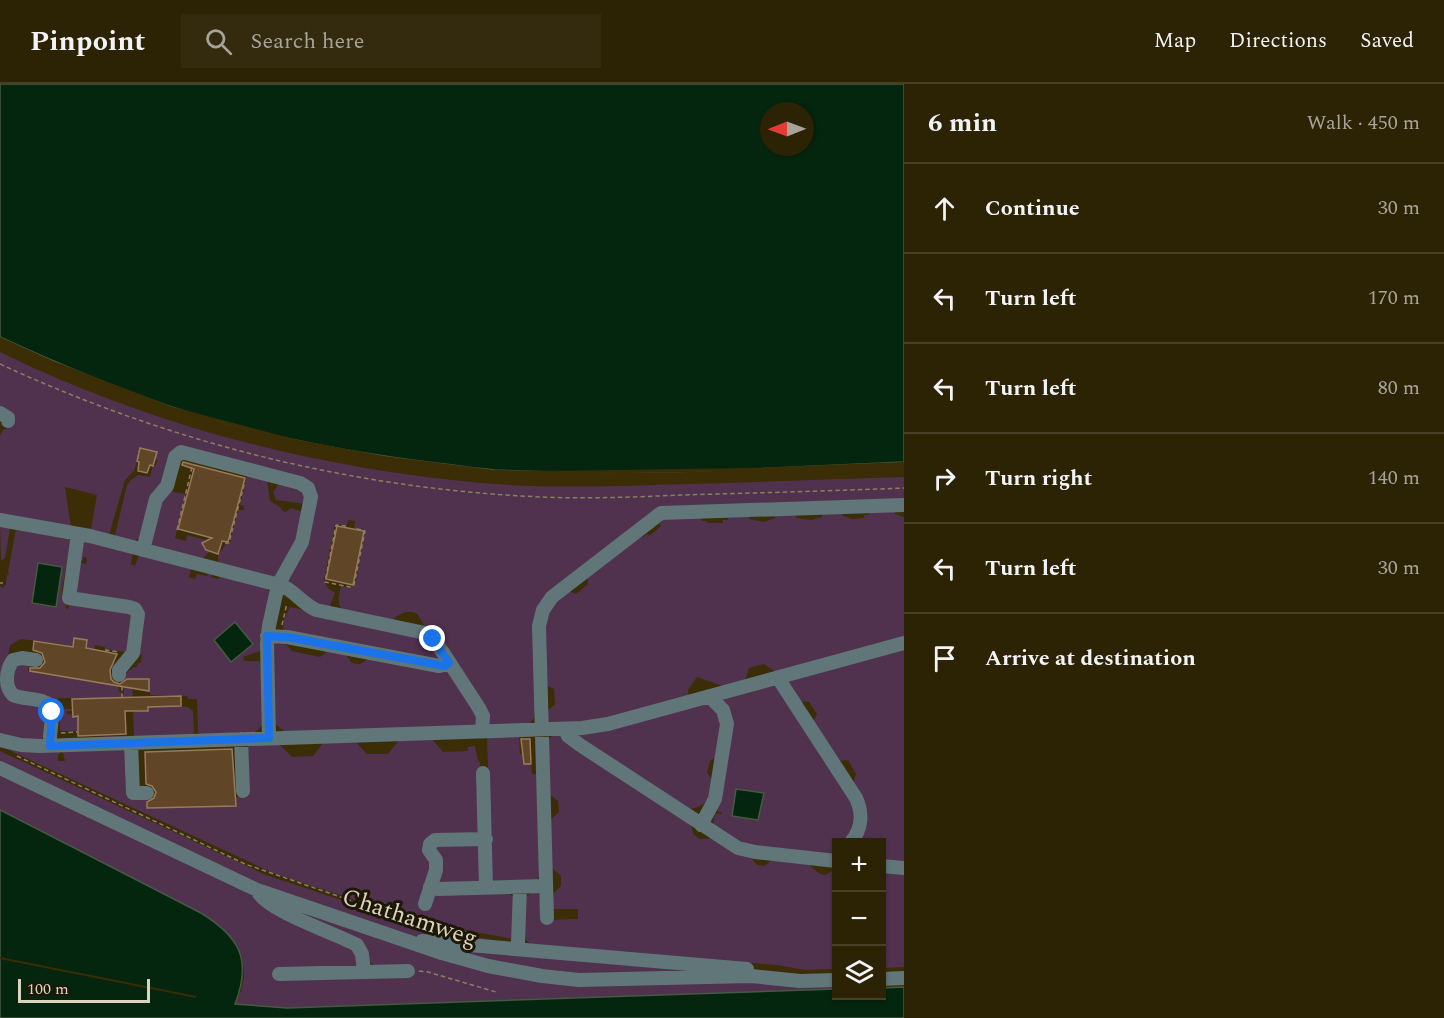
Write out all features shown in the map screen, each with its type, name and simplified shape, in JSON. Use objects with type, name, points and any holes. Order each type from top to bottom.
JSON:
[{"type":"street","points":[[143,550],[156,499],[167,486],[175,457],[178,454],[184,452],[304,484],[310,493],[301,544],[267,636],[269,738]]},
{"type":"street","points":[[548,918],[539,626],[545,606],[552,597],[658,514],[904,505]]},
{"type":"street","points":[[0,520],[78,534],[284,587],[303,604],[316,610],[425,633],[433,639],[479,708],[483,716],[482,731]]},
{"type":"street","points":[[78,534],[69,598],[129,607],[135,609],[138,614],[133,653],[119,670],[120,682]]},
{"type":"street","points":[[267,636],[439,666],[449,663]]},
{"type":"street","points":[[0,740],[21,745],[49,739],[131,743],[565,729],[608,724],[904,643]]},
{"type":"street","points":[[36,660],[19,658],[13,660],[9,668],[7,685],[13,695],[44,701],[50,706],[52,715],[49,739]]},
{"type":"street","points":[[778,678],[856,798],[861,819],[854,838]]},
{"type":"street","points":[[700,825],[707,817],[715,800],[727,724],[723,710],[710,697]]},
{"type":"street","points":[[565,729],[574,741],[728,843],[743,850],[832,860]]},
{"type":"street","points":[[241,739],[239,773],[243,791]]},
{"type":"street","points":[[131,743],[139,764],[133,793],[147,793]]},
{"type":"street","name":"Chathamweg","points":[[0,768],[256,890],[488,966],[566,979],[606,981],[752,976],[800,981],[832,980]]},
{"type":"street","points":[[483,773],[486,887]]},
{"type":"street","points":[[425,904],[436,870],[435,858],[428,850],[431,842],[486,839]]},
{"type":"street","points":[[886,866],[904,868]]},
{"type":"street","points":[[430,887],[438,890],[546,886]]},
{"type":"street","points":[[514,948],[518,943],[520,888]]},
{"type":"street","points":[[256,890],[258,896],[270,905],[357,945],[363,954],[364,972]]},
{"type":"street","points":[[419,945],[423,941],[428,941],[737,968],[750,970],[752,976]]},
{"type":"street","points":[[279,974],[408,971]]},
{"type":"street","points":[[886,979],[904,978]]},
{"type":"path","points":[[0,364],[83,400],[182,436],[282,463],[402,485],[442,490],[553,497],[904,488]]},
{"type":"path","points":[[177,530],[195,455]]},
{"type":"path","points":[[225,543],[229,543],[248,469]]},
{"type":"path","points":[[238,507],[244,508]]},
{"type":"path","points":[[346,526],[336,525],[326,582],[350,587],[354,585],[365,531],[354,528]]},
{"type":"path","points":[[283,638],[284,587]]},
{"type":"path","points":[[120,682],[122,698]]},
{"type":"path","points":[[49,739],[78,732]]},
{"type":"path","name":"Chathamweg","points":[[17,756],[245,864],[276,876],[416,922],[486,936]]},
{"type":"path","points":[[408,971],[428,972],[496,992]]},
{"type":"shaded area","points":[[0,84],[904,84],[904,462],[597,473],[475,468],[352,451],[231,425],[172,407],[64,365],[0,337]]},
{"type":"shaded area","points":[[0,352],[116,402],[175,422],[235,440],[357,467],[481,483],[560,486],[638,486],[904,477],[904,500],[668,510],[547,599],[534,718],[530,723],[489,725],[417,614],[406,612],[389,622],[343,611],[339,606],[341,586],[350,588],[355,585],[365,531],[354,528],[355,521],[348,520],[347,525],[335,524],[324,581],[335,593],[330,606],[324,609],[291,586],[288,580],[312,491],[183,450],[141,537],[133,542],[116,538],[127,485],[138,475],[150,477],[153,465],[155,466],[158,460],[155,459],[157,452],[141,448],[134,471],[125,480],[109,535],[91,529],[97,495],[65,487],[71,527],[0,518],[0,435],[10,421],[0,409]]},
{"type":"shaded area","points":[[247,476],[267,479],[270,501],[283,511],[286,512],[291,508],[303,512],[299,543],[276,578],[219,563],[219,554],[226,543],[230,544],[238,510],[244,510],[244,506],[240,505]]},
{"type":"shaded area","points":[[279,483],[303,486],[305,504],[276,500],[273,492]]},
{"type":"shaded area","points":[[169,491],[186,494],[175,538],[186,541],[187,535],[206,540],[209,544],[209,552],[202,559],[151,545],[156,510]]},
{"type":"shaded area","points":[[895,507],[895,514],[904,517],[904,641],[777,673],[764,664],[749,668],[745,681],[728,688],[697,677],[688,690],[689,699],[608,722],[550,723],[548,721],[546,711],[555,705],[554,689],[544,684],[544,614],[566,590],[576,594],[588,584],[587,573],[639,532],[643,537],[653,533],[661,526],[659,524],[663,521],[660,516],[701,513],[702,521],[723,523],[723,520],[728,520],[728,512],[748,512],[749,519],[764,522],[775,518],[775,511],[795,510],[796,518],[811,520],[822,517],[822,512],[842,509],[843,516],[853,519],[869,515],[869,508]]},
{"type":"shaded area","points":[[0,522],[10,527],[5,558],[1,561]]},
{"type":"shaded area","points":[[16,529],[71,540],[62,589],[62,596],[66,596],[66,609],[69,608],[69,603],[133,612],[131,646],[125,652],[95,645],[95,649],[104,652],[85,659],[87,641],[74,639],[71,657],[66,660],[68,645],[21,639],[10,645],[4,682],[47,711],[44,735],[40,742],[0,736],[0,586],[3,588],[7,575],[9,575]]},
{"type":"shaded area","points":[[85,540],[133,552],[131,564],[135,566],[139,554],[192,566],[189,577],[195,579],[197,574],[207,576],[208,574],[219,579],[219,574],[266,587],[270,593],[263,650],[243,657],[244,661],[258,661],[264,664],[264,723],[259,729],[236,736],[202,736],[198,732],[197,699],[188,699],[187,696],[150,695],[149,679],[132,679],[133,697],[123,698],[125,674],[141,663],[142,655],[139,654],[141,616],[78,596],[74,592],[77,562],[86,564],[87,558],[83,557],[83,561],[77,560],[79,546]]},
{"type":"shaded area","points":[[38,563],[62,567],[56,607],[32,603]]},
{"type":"shaded area","points":[[290,607],[423,634],[441,661],[283,634],[284,619]]},
{"type":"shaded area","points":[[235,622],[253,644],[231,662],[214,640]]},
{"type":"shaded area","points":[[284,642],[292,651],[320,657],[331,649],[344,652],[352,663],[360,664],[371,657],[446,670],[475,708],[478,722],[475,726],[286,733],[274,723],[270,643]]},
{"type":"shaded area","points":[[904,645],[904,866],[886,864],[886,838],[854,838],[853,784],[856,774],[848,760],[839,761],[813,722],[817,714],[809,702],[800,701],[785,679]]},
{"type":"shaded area","points":[[16,663],[29,665],[28,671],[31,672],[36,664],[35,673],[118,686],[119,692],[121,692],[121,687],[122,698],[58,698],[58,700],[20,694],[15,692],[12,668]]},
{"type":"shaded area","points":[[769,685],[776,687],[858,810],[850,838],[832,838],[832,853],[820,857],[753,849],[712,829],[715,813],[722,814],[722,812],[715,811],[730,722],[717,698]],"holes":[[[737,789],[764,793],[732,815]]]},
{"type":"shaded area","points":[[704,701],[722,714],[718,756],[710,761],[707,772],[715,785],[706,802],[699,807],[688,809],[572,733]]},
{"type":"shaded area","points":[[181,706],[193,711],[194,732],[190,736],[90,740],[90,737],[134,736],[133,711],[148,711],[146,707]]},
{"type":"shaded area","points":[[60,709],[72,709],[66,713],[78,716],[78,731],[60,731],[60,714],[56,714]]},
{"type":"shaded area","points":[[519,734],[520,754],[531,753],[531,757],[524,757],[531,764],[532,774],[538,774],[539,876],[536,881],[495,882],[492,878],[487,738]]},
{"type":"shaded area","points":[[561,735],[689,820],[694,835],[700,839],[717,838],[746,852],[757,865],[764,866],[777,857],[793,858],[799,859],[823,875],[832,870],[832,969],[805,970],[777,965],[533,946],[528,942],[523,931],[524,917],[526,897],[532,892],[539,890],[541,920],[578,919],[578,909],[551,909],[553,894],[561,886],[561,876],[551,867],[550,820],[559,812],[558,801],[548,793],[548,740],[553,736]]},
{"type":"shaded area","points":[[432,739],[443,752],[468,751],[468,747],[475,746],[480,762],[483,831],[437,838],[429,856],[435,894],[508,892],[516,900],[512,939],[418,921],[273,873],[0,746],[60,749],[58,761],[65,761],[62,749],[125,750],[126,796],[131,800],[147,800],[148,808],[236,806],[236,797],[249,796],[248,743],[280,745],[292,757],[313,756],[323,743],[356,742],[367,754],[388,754],[399,740]]},
{"type":"shaded area","points":[[0,751],[266,875],[417,925],[507,943],[407,936],[272,891],[0,763]]},
{"type":"shaded area","points":[[0,772],[241,888],[269,908],[354,947],[360,956],[358,965],[352,969],[277,971],[277,977],[408,974],[409,969],[376,966],[368,959],[358,942],[277,906],[275,901],[469,966],[544,981],[607,985],[747,980],[806,985],[832,984],[832,989],[278,1008],[235,1004],[244,976],[243,963],[233,940],[224,930],[201,913],[0,810]]},
{"type":"shaded area","points":[[736,789],[764,793],[758,820],[732,816]]},
{"type":"shaded area","points":[[0,810],[201,913],[225,931],[239,951],[242,962],[240,988],[235,1004],[287,1008],[832,989],[832,1000],[886,1000],[886,988],[904,987],[904,1018],[0,1018]]},
{"type":"shaded area","points":[[479,842],[485,881],[438,885],[431,845]]},
{"type":"shaded area","points":[[886,868],[904,870],[904,967],[886,968]]},
{"type":"shaded area","points":[[441,946],[732,969],[605,976],[497,964]]},
{"type":"pier","points":[[0,337],[53,361],[173,407],[298,440],[384,456],[494,470],[548,471],[748,468],[904,462],[904,465],[749,471],[567,474],[494,473],[384,459],[297,443],[173,410],[52,364],[0,341]]},
{"type":"pier","points":[[0,957],[196,996],[196,998],[0,959]]},
{"type":"building","points":[[140,448],[157,452],[153,466],[150,465],[147,473],[138,471],[139,462],[137,461]]},
{"type":"building","points":[[183,462],[245,478],[228,542],[222,541],[218,554],[206,550],[202,543],[212,538],[178,529],[194,469],[182,465]]},
{"type":"building","points":[[337,526],[364,531],[353,585],[326,579]]},
{"type":"building","points":[[74,638],[87,640],[86,648],[117,654],[110,670],[111,679],[114,682],[120,684],[127,679],[149,679],[149,691],[30,671],[30,668],[40,668],[45,662],[42,653],[33,650],[34,641],[73,647]]},
{"type":"building","points":[[181,696],[181,706],[148,707],[148,711],[125,711],[126,734],[78,736],[78,716],[73,717],[72,699]]},
{"type":"building","points":[[521,739],[530,739],[531,764],[524,764]]},
{"type":"building","points":[[232,749],[236,806],[147,808],[147,802],[154,798],[156,792],[152,786],[146,784],[145,752]]},
{"type":"route","points":[[52,712],[50,746],[269,738],[267,636],[287,637],[445,666],[449,663],[433,639]]}]
